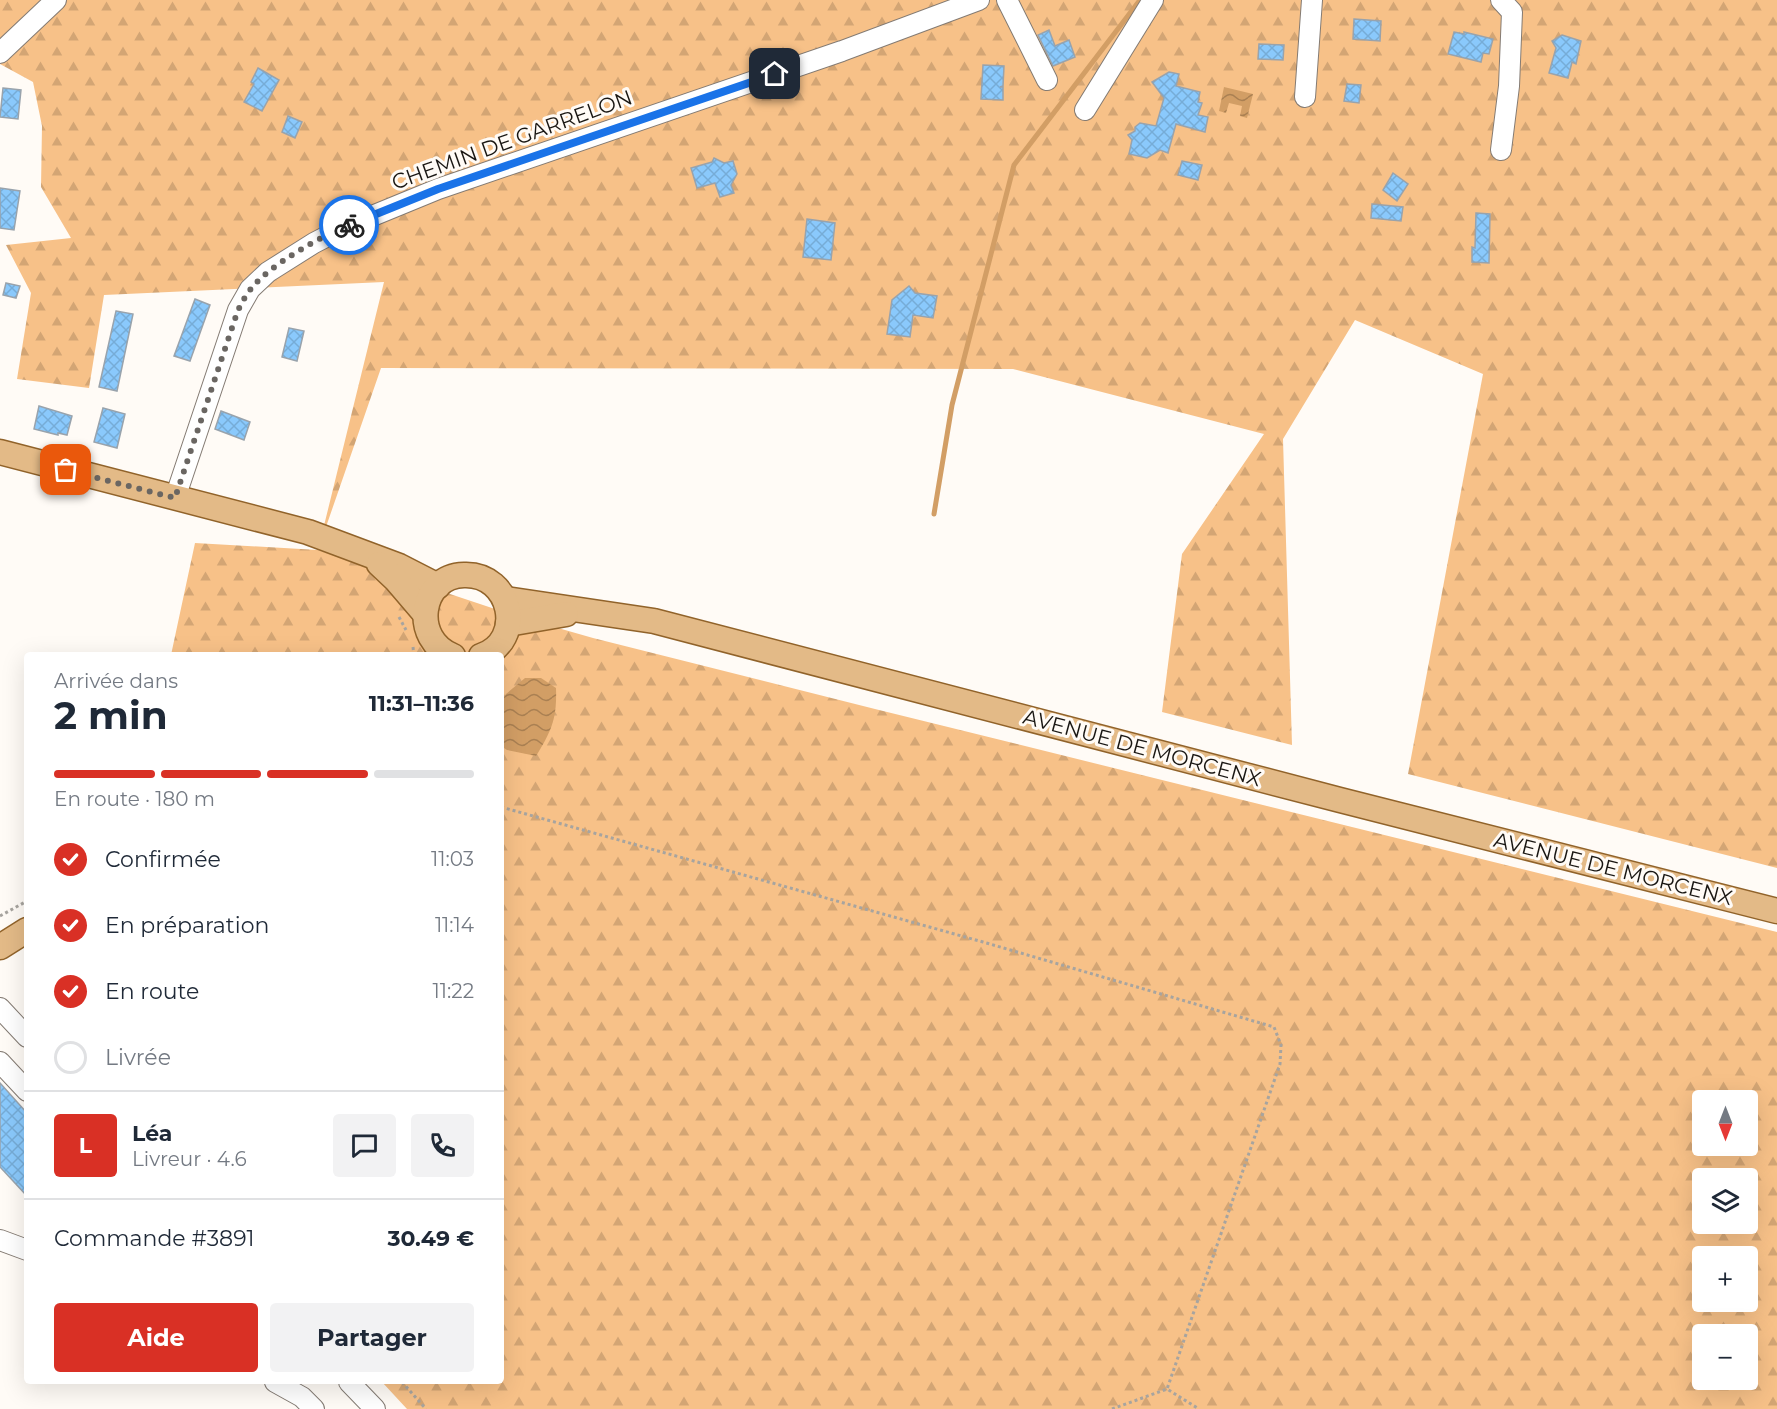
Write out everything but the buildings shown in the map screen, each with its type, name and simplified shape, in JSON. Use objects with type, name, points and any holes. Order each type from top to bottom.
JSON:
[{"type":"main road","points":[[0,452],[308,532],[399,566],[438,586]]},
{"type":"main road","points":[[371,556],[396,580],[425,614]]},
{"type":"main road","points":[[442,652],[425,625],[425,614],[431,594],[438,586],[449,578],[461,575],[475,575],[492,584],[505,599],[509,611],[508,624],[500,641],[487,652]]},
{"type":"main road","name":"AVENUE DE MORCENX","points":[[505,599],[589,610],[666,624],[1340,800],[1777,911]]},
{"type":"main road","points":[[508,624],[589,610]]},
{"type":"main road","points":[[0,947],[24,932]]},
{"type":"street","points":[[0,53],[56,0]]},
{"type":"street","name":"CHEMIN DE GARRELON","points":[[175,498],[238,310],[250,289],[268,272],[314,243],[343,228],[438,189],[842,51],[978,0]]},
{"type":"street","points":[[1007,0],[1047,80]]},
{"type":"street","points":[[1085,110],[1153,0]]},
{"type":"street","points":[[1305,97],[1312,0]]},
{"type":"street","points":[[1501,0],[1512,12],[1509,86],[1501,150]]},
{"type":"street","points":[[0,1009],[24,1034]]},
{"type":"street","points":[[0,1062],[24,1088]]},
{"type":"street","points":[[0,1240],[24,1249]]},
{"type":"street","points":[[279,1384],[302,1397],[315,1409]]},
{"type":"street","points":[[351,1384],[375,1409]]},
{"type":"path","points":[[398,615],[407,633]]},
{"type":"path","points":[[412,642],[413,652]]},
{"type":"path","points":[[504,808],[983,942],[1274,1027],[1281,1045],[1280,1064],[1167,1389]]},
{"type":"path","points":[[0,916],[24,903]]},
{"type":"path","points":[[404,1384],[426,1409]]},
{"type":"path","points":[[1112,1409],[1167,1389]]},
{"type":"path","points":[[1167,1389],[1199,1409]]},
{"type":"green space","points":[[0,0],[1777,0],[1777,868],[1408,774],[1483,374],[1355,320],[1283,439],[1292,745],[1162,712],[1182,554],[1264,434],[1013,369],[381,368],[318,550],[384,282],[104,295],[89,388],[17,379],[31,293],[6,245],[71,238],[41,187],[42,126],[33,82],[0,64]]},
{"type":"green space","points":[[195,543],[318,550],[516,616],[593,638],[1777,932],[1777,1409],[407,1409],[384,1384],[504,1384],[504,652],[172,652]]},
{"type":"water","points":[[1224,87],[1253,94],[1247,118],[1240,116],[1242,106],[1229,103],[1226,113],[1219,111]]},
{"type":"water","points":[[525,678],[541,678],[556,688],[556,708],[552,724],[536,756],[504,748],[504,697]]},
{"type":"waterway","points":[[934,514],[952,405],[1014,165],[1140,0]]},
{"type":"way so far","points":[[66,470],[175,498],[238,310],[250,289],[268,272],[314,243],[349,225]]},
{"type":"route","points":[[349,225],[438,189],[775,74]]}]
